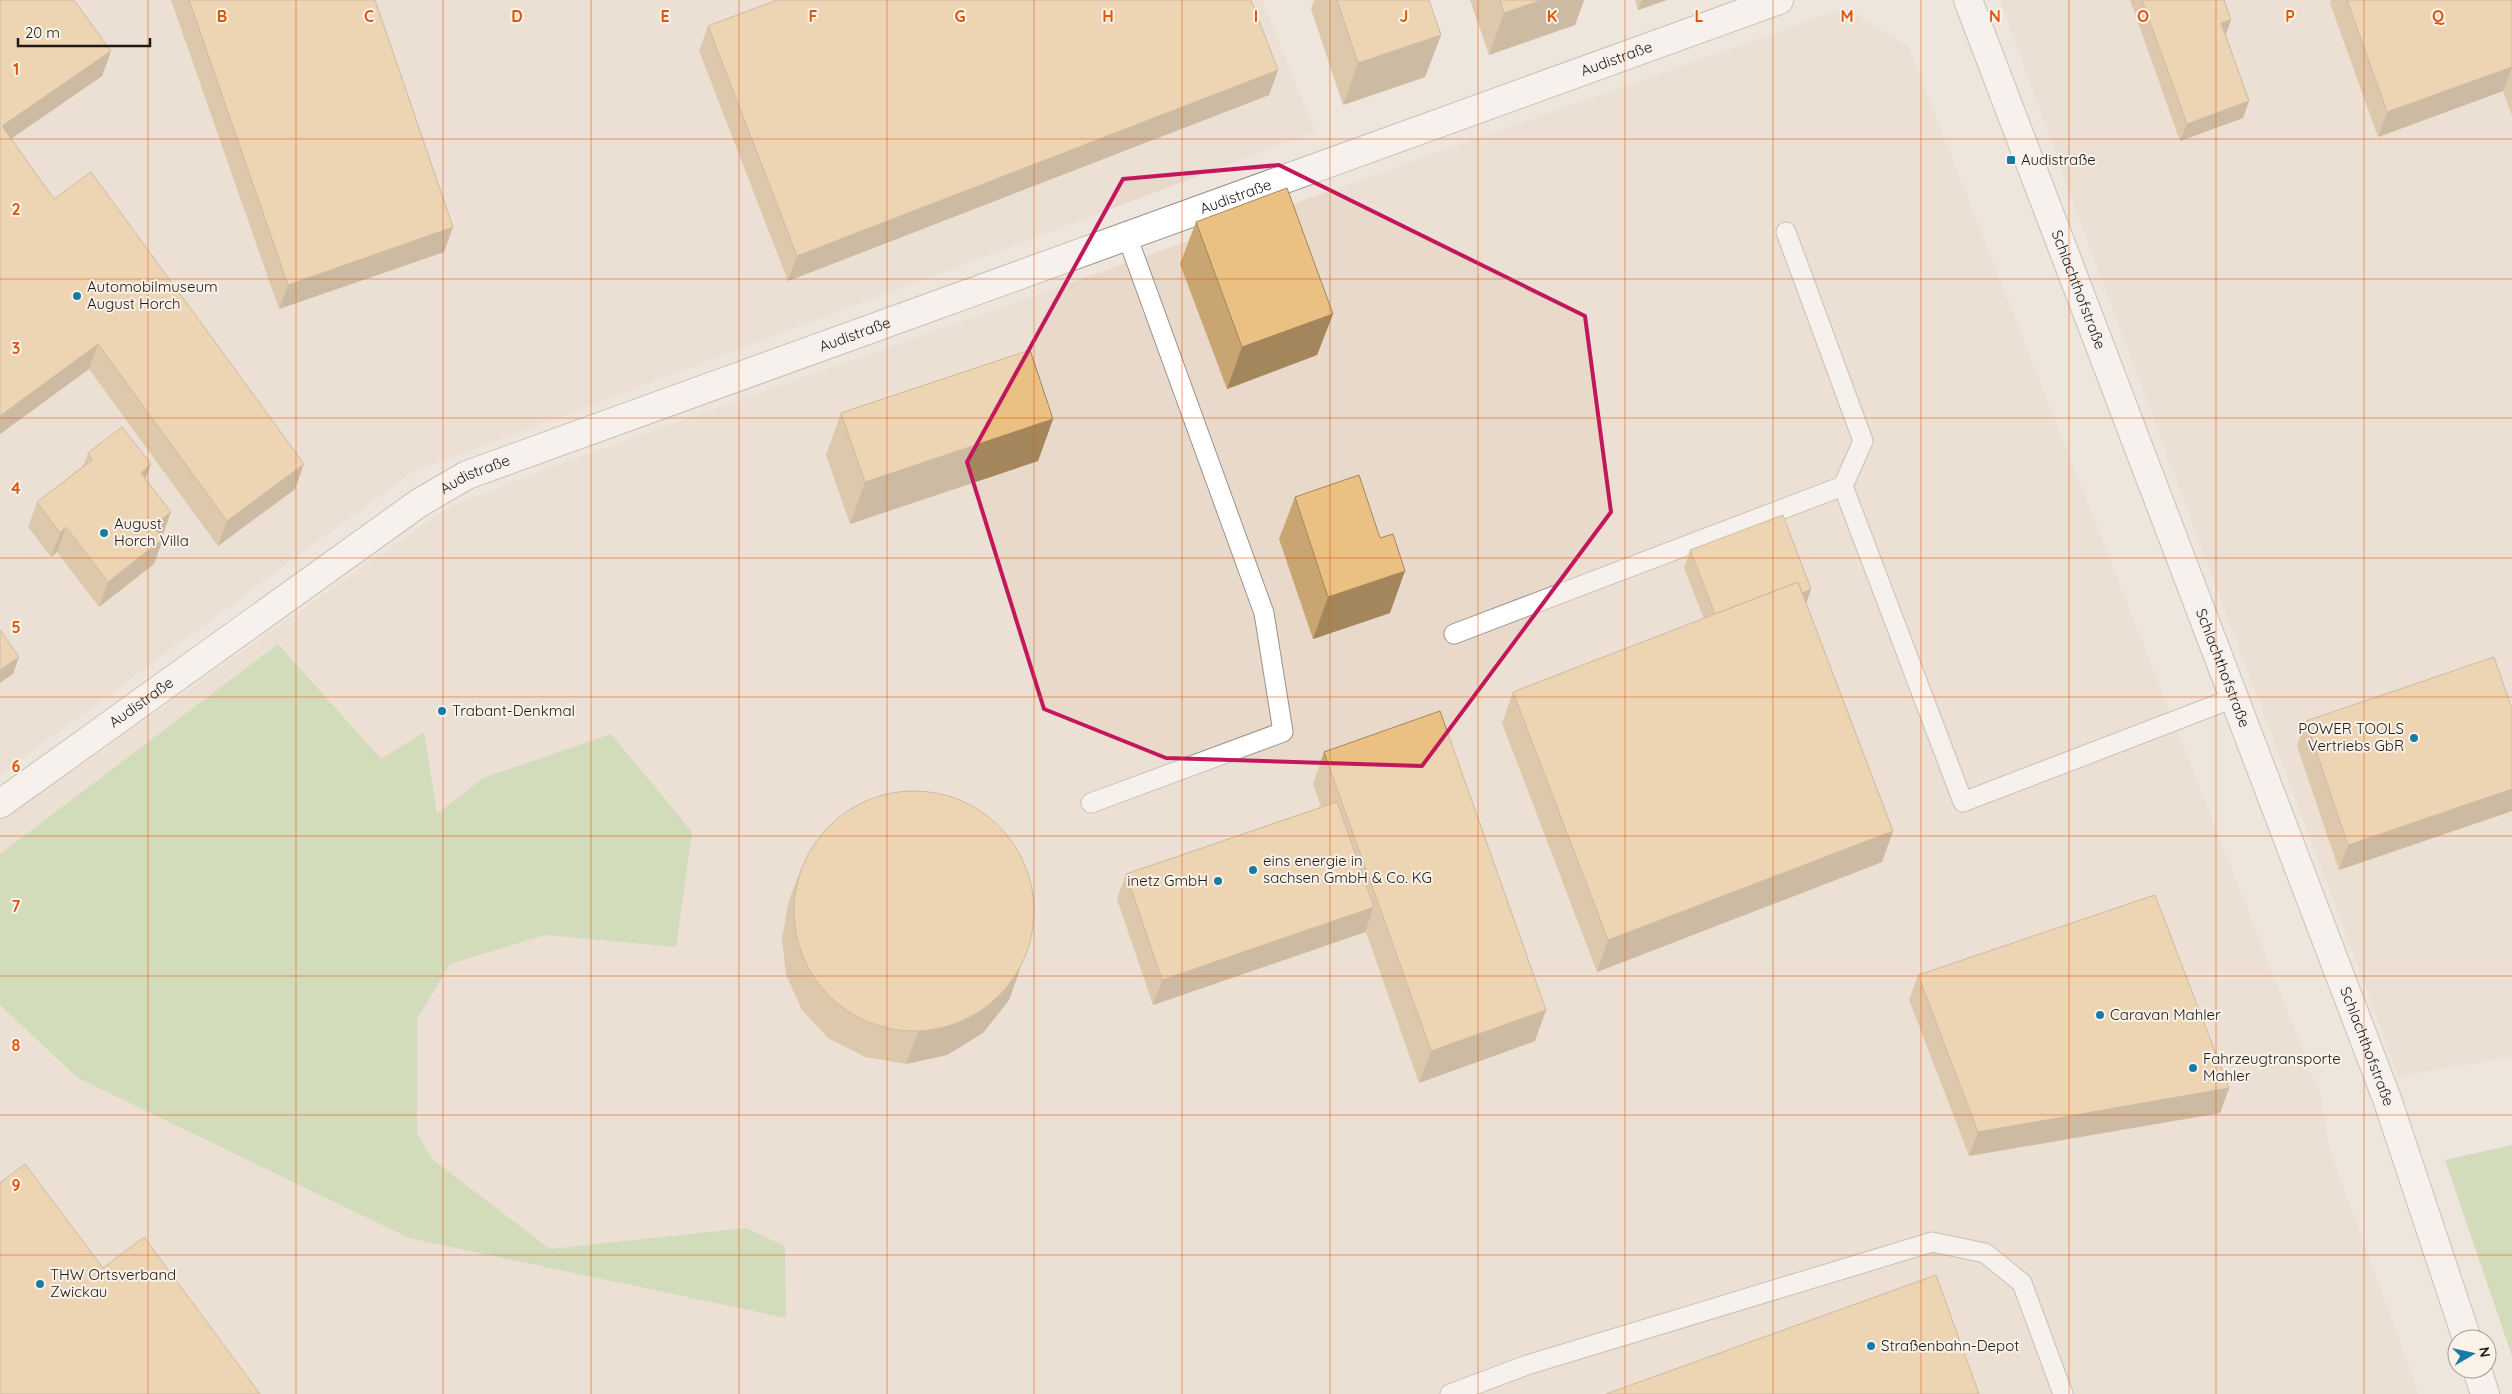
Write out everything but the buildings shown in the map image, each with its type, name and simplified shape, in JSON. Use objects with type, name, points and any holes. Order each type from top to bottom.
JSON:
[{"type":"street","name":"Audistraße","points":[[0,804],[411,509],[467,475],[1779,0]]},
{"type":"street","name":"Schlachthofstraße","points":[[1968,0],[2387,1099],[2464,1329]]},
{"type":"street","points":[[2480,1379],[2485,1394]]},
{"type":"lane","points":[[1786,232],[1863,441],[1843,486],[1963,802],[2234,698]]},
{"type":"lane","points":[[1092,803],[1283,732],[1264,613],[1127,236]]},
{"type":"lane","points":[[1454,634],[1843,486]]},
{"type":"lane","points":[[1450,1394],[1527,1365],[1932,1242],[1984,1253],[2022,1283],[2063,1394]]},
{"type":"highlighted area","points":[[1279,165],[1585,316],[1611,512],[1422,766],[1166,758],[1044,709],[967,462],[1123,179]]},
{"type":"shaded area","points":[[0,0],[1262,0],[1315,132],[411,473],[0,775]]},
{"type":"shaded area","points":[[2000,0],[2512,0],[2512,1057],[2399,1076],[2091,251]]},
{"type":"shaded area","points":[[1846,8],[1908,46],[2320,1094],[2330,1151],[2419,1394],[0,1394],[0,822],[447,508],[570,460]]},
{"type":"green space","points":[[278,644],[381,759],[424,732],[437,814],[483,778],[611,734],[692,832],[676,947],[545,935],[450,964],[417,1019],[417,1133],[432,1159],[550,1249],[746,1228],[785,1246],[786,1318],[409,1238],[78,1078],[0,1005],[0,854]]},
{"type":"green space","points":[[2512,1145],[2512,1356],[2445,1160]]},
{"type":"place","name":"Audistraße","points":[[2011,160]]},
{"type":"place","name":"Automobilmuseum August Horch","points":[[77,296]]},
{"type":"place","name":"August Horch Villa","points":[[104,533]]},
{"type":"place","name":"Trabant-Denkmal","points":[[442,711]]},
{"type":"place","name":"POWER TOOLS Vertriebs GbR","points":[[2414,738]]},
{"type":"place","name":"eins energie in sachsen GmbH & Co. KG","points":[[1253,870]]},
{"type":"place","name":"inetz GmbH","points":[[1218,881]]},
{"type":"place","name":"Caravan Mahler","points":[[2100,1015]]},
{"type":"place","name":"Fahrzeugtransporte Mahler","points":[[2193,1068]]},
{"type":"place","name":"THW Ortsverband Zwickau","points":[[40,1284]]},
{"type":"place","name":"Straßenbahn-Depot","points":[[1871,1346]]}]
